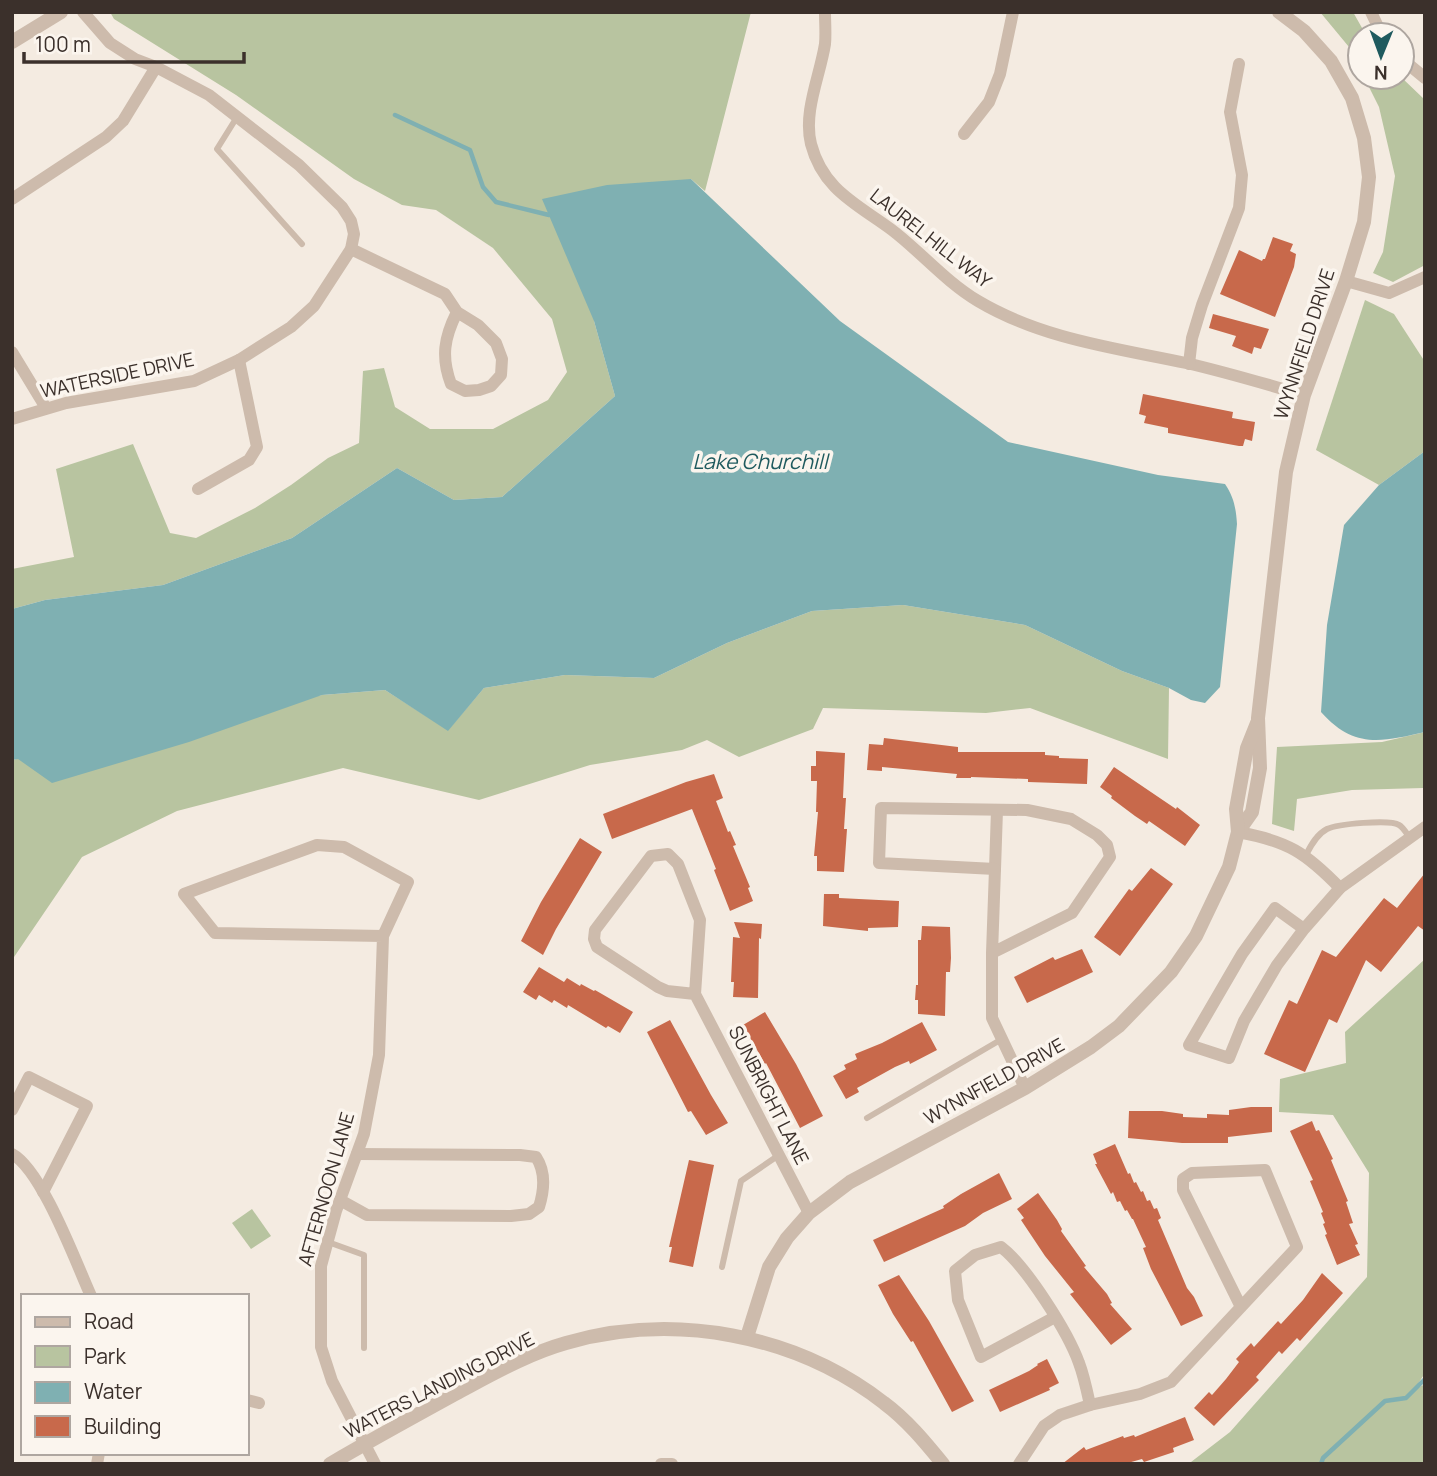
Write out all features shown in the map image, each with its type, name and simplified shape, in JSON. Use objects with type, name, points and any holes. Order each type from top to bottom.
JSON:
[{"type":"street","points":[[12,42],[61,12]]},
{"type":"street","points":[[83,12],[110,43],[135,59],[209,95],[299,165],[342,207],[351,221],[354,234],[351,250],[445,294],[457,312],[478,325],[496,343],[502,359],[501,375],[491,386],[465,391],[451,384],[445,369],[443,352],[445,338],[457,312]]},
{"type":"street","name":"LAUREL HILL WAY","points":[[825,12],[825,42],[809,118],[810,141],[816,158],[834,189],[894,232],[957,287],[980,302],[1034,328],[1065,338],[1189,364],[1304,395]]},
{"type":"street","points":[[964,134],[989,102],[1000,74],[1013,12]]},
{"type":"street","name":"WYNNFIELD DRIVE","points":[[747,1337],[769,1267],[786,1238],[809,1213],[850,1182],[1025,1088],[1091,1048],[1110,1033],[1171,972],[1214,904],[1230,867],[1238,832],[1236,809],[1247,748],[1258,718],[1286,472],[1304,395],[1346,281],[1364,222],[1369,177],[1364,138],[1352,98],[1331,61],[1304,31],[1279,12]]},
{"type":"street","points":[[1189,364],[1192,338],[1202,305],[1240,208],[1242,175],[1230,113],[1239,64]]},
{"type":"street","points":[[12,200],[106,136],[123,121],[156,67]]},
{"type":"street","name":"WATERSIDE DRIVE","points":[[12,419],[46,408],[114,393],[152,390],[194,381],[239,360],[291,327],[314,306],[351,250]]},
{"type":"street","points":[[1346,281],[1389,293],[1425,277]]},
{"type":"street","points":[[12,352],[46,408]]},
{"type":"street","points":[[198,489],[249,460],[257,447],[239,360]]},
{"type":"street","points":[[992,953],[1072,913],[1110,857],[1107,845],[1072,818],[1027,810],[881,808],[879,863],[995,869]]},
{"type":"street","points":[[997,810],[992,1018],[1025,1088]]},
{"type":"street","points":[[1304,929],[1275,908],[1242,954],[1189,1045],[1229,1058],[1257,998],[1304,929],[1340,888],[1425,827]]},
{"type":"street","points":[[1238,832],[1280,842],[1306,855],[1340,888]]},
{"type":"street","name":"AFTERNOON LANE","points":[[375,1464],[332,1381],[321,1347],[321,1266],[340,1200],[364,1134],[379,1055],[383,936],[408,882],[344,847],[317,845],[184,894],[215,933],[383,936]]},
{"type":"street","points":[[660,853],[668,854],[678,864],[700,920],[695,994],[667,991],[658,987],[597,947],[594,939],[595,930],[652,856],[660,853]]},
{"type":"street","name":"SUNBRIGHT LANE","points":[[695,994],[809,1213]]},
{"type":"street","points":[[12,1110],[29,1077],[87,1106],[43,1192]]},
{"type":"street","points":[[12,1154],[21,1159],[43,1192],[90,1294]]},
{"type":"street","points":[[340,1200],[367,1215],[511,1216],[529,1214],[539,1207],[543,1194],[542,1166],[536,1157],[357,1154]]},
{"type":"street","points":[[1019,1464],[1044,1426],[1060,1415],[1140,1394],[1171,1382],[1241,1307],[1297,1247],[1265,1170],[1192,1172],[1183,1180],[1183,1190],[1241,1307]]},
{"type":"street","points":[[1055,1317],[981,1357],[958,1300],[955,1271],[975,1255],[1000,1247],[1014,1257],[1055,1317],[1079,1363],[1090,1405]]},
{"type":"street","name":"WATERS LANDING DRIVE","points":[[330,1464],[506,1367],[564,1343],[614,1332],[663,1328],[747,1337],[802,1355],[873,1396],[915,1431],[943,1464]]},
{"type":"street","points":[[661,1464],[672,1464]]},
{"type":"lane","points":[[237,117],[217,149],[302,244]]},
{"type":"lane","points":[[1306,855],[1315,838],[1327,829],[1339,825],[1389,822],[1400,825],[1410,838]]},
{"type":"lane","points":[[867,1118],[1002,1039]]},
{"type":"lane","points":[[722,1267],[741,1181],[779,1155]]},
{"type":"lane","points":[[328,1242],[364,1255],[363,1348]]},
{"type":"green space","points":[[110,12],[751,12],[705,191],[691,179],[594,321],[615,396],[502,497],[454,500],[397,468],[292,538],[163,585],[45,600],[12,609],[12,569],[74,557],[56,469],[133,444],[170,533],[196,538],[255,508],[328,458],[359,443],[363,371],[384,368],[395,407],[430,429],[493,429],[548,400],[567,372],[552,319],[493,248],[436,210],[402,205],[354,179],[236,95],[114,19]]},
{"type":"green space","points":[[1320,12],[1353,12],[1358,21],[1346,21],[1346,43]]},
{"type":"green space","points":[[1371,91],[1416,91],[1425,100],[1425,265],[1393,282],[1373,273],[1383,252],[1395,176],[1379,107]]},
{"type":"green space","points":[[1365,300],[1394,314],[1425,362],[1425,451],[1379,485],[1316,450]]},
{"type":"green space","points":[[903,605],[1025,625],[1122,671],[1169,688],[1168,759],[1030,708],[986,713],[823,708],[813,729],[739,757],[707,740],[682,750],[590,765],[479,800],[343,768],[177,811],[82,857],[12,960],[12,760],[322,695],[385,690],[448,730],[484,688],[565,675],[654,678],[727,643],[812,611]]},
{"type":"green space","points":[[1425,732],[1423,788],[1352,790],[1297,799],[1294,831],[1272,824],[1277,747],[1382,742]]},
{"type":"green space","points":[[1425,959],[1425,1373],[1414,1390],[1425,1384],[1425,1464],[1184,1464],[1191,1462],[1230,1432],[1367,1277],[1369,1173],[1333,1115],[1279,1112],[1280,1079],[1346,1063],[1345,1032]]},
{"type":"green space","points":[[252,1209],[271,1236],[251,1249],[232,1223]]},
{"type":"water","name":"Lake Churchill","points":[[691,179],[840,321],[1008,442],[1158,475],[1225,484],[1234,503],[1237,524],[1220,687],[1205,703],[1191,700],[1169,688],[1122,671],[1025,625],[903,605],[812,611],[727,643],[654,678],[565,675],[484,688],[448,731],[385,690],[322,695],[189,742],[52,783],[18,759],[12,760],[12,609],[45,600],[163,585],[292,538],[397,468],[454,500],[502,497],[615,396],[594,321],[542,199],[607,185]]},
{"type":"water","points":[[1425,451],[1425,732],[1369,740],[1345,732],[1321,712],[1327,625],[1344,525],[1379,485]]},
{"type":"building","points":[[1273,237],[1293,244],[1290,251],[1296,254],[1294,267],[1275,317],[1220,294],[1239,250],[1262,261]]},
{"type":"building","points":[[1213,314],[1269,329],[1261,349],[1254,347],[1252,354],[1232,346],[1236,336],[1209,328]]},
{"type":"building","points":[[1143,394],[1233,412],[1232,418],[1255,422],[1252,441],[1245,439],[1243,446],[1239,446],[1168,433],[1168,428],[1144,423],[1146,416],[1139,414]]},
{"type":"building","points":[[884,738],[958,747],[958,752],[1045,752],[1045,755],[1059,758],[1088,759],[1087,784],[1028,782],[1028,779],[956,778],[957,774],[882,767],[882,771],[867,770],[869,744],[883,745]]},
{"type":"building","points":[[816,751],[845,753],[843,798],[846,798],[844,829],[847,829],[844,872],[817,871],[817,856],[814,856],[818,812],[817,781],[811,781],[811,766],[816,766]]},
{"type":"building","points":[[1114,767],[1200,825],[1185,846],[1149,821],[1147,824],[1135,816],[1100,787]]},
{"type":"building","points":[[714,774],[723,798],[716,801],[736,845],[733,846],[753,901],[730,911],[692,809],[612,839],[603,814]]},
{"type":"building","points":[[580,838],[602,852],[543,955],[521,941]]},
{"type":"building","points":[[1151,868],[1173,884],[1120,956],[1094,937],[1129,889],[1132,891]]},
{"type":"building","points":[[1425,873],[1425,931],[1418,926],[1381,972],[1366,960],[1337,1023],[1329,1019],[1305,1072],[1264,1054],[1289,1000],[1297,1004],[1322,950],[1336,957],[1384,898],[1397,908]]},
{"type":"building","points":[[824,894],[839,894],[839,898],[899,901],[898,927],[868,928],[868,931],[823,926]]},
{"type":"building","points":[[734,922],[762,924],[761,939],[759,938],[758,998],[733,997],[733,937],[740,938]]},
{"type":"building","points":[[922,926],[950,927],[951,958],[950,972],[946,972],[945,1016],[918,1014],[918,1000],[915,1000],[918,985],[918,940],[921,940]]},
{"type":"building","points":[[1082,949],[1093,972],[1027,1003],[1014,977],[1053,957],[1055,960]]},
{"type":"building","points":[[539,967],[564,982],[567,978],[580,986],[581,984],[595,990],[633,1012],[620,1033],[608,1026],[606,1028],[568,1005],[567,1008],[554,1000],[552,1003],[539,995],[536,1000],[523,992]]},
{"type":"building","points":[[765,1012],[823,1116],[800,1128],[743,1025]]},
{"type":"building","points":[[670,1020],[728,1123],[706,1135],[691,1111],[688,1112],[647,1032]]},
{"type":"building","points":[[922,1022],[937,1050],[910,1064],[909,1061],[895,1067],[857,1088],[859,1092],[846,1099],[833,1076],[846,1069],[844,1065],[857,1059],[855,1054]]},
{"type":"building","points":[[1272,1107],[1272,1132],[1228,1137],[1228,1143],[1182,1143],[1128,1138],[1129,1111],[1162,1111],[1183,1114],[1183,1117],[1207,1118],[1207,1114],[1229,1115],[1229,1110]]},
{"type":"building","points":[[1312,1121],[1333,1159],[1331,1160],[1348,1201],[1346,1202],[1353,1223],[1349,1224],[1360,1255],[1337,1265],[1325,1235],[1323,1212],[1310,1181],[1313,1180],[1290,1131]]},
{"type":"building","points":[[1115,1144],[1128,1174],[1130,1173],[1141,1192],[1143,1191],[1147,1201],[1150,1200],[1154,1209],[1157,1208],[1161,1218],[1158,1220],[1187,1288],[1203,1316],[1181,1326],[1151,1269],[1143,1248],[1146,1247],[1133,1219],[1120,1201],[1117,1202],[1113,1192],[1111,1194],[1095,1164],[1093,1154]]},
{"type":"building","points":[[689,1160],[714,1165],[693,1267],[669,1262],[672,1247],[669,1247]]},
{"type":"building","points":[[999,1173],[1012,1199],[983,1213],[965,1226],[884,1262],[873,1240],[944,1208],[943,1206],[961,1194]]},
{"type":"building","points":[[1038,1193],[1086,1266],[1084,1267],[1132,1329],[1111,1345],[1070,1294],[1074,1292],[1021,1220],[1024,1218],[1017,1209]]},
{"type":"building","points":[[1322,1273],[1343,1293],[1300,1341],[1297,1338],[1282,1354],[1279,1351],[1256,1377],[1259,1380],[1214,1426],[1194,1408],[1209,1392],[1212,1395],[1239,1362],[1236,1359],[1251,1343],[1254,1347],[1278,1321],[1281,1324],[1303,1300]]},
{"type":"building","points":[[899,1275],[929,1321],[974,1401],[952,1412],[878,1285]]},
{"type":"building","points":[[1047,1359],[1059,1383],[1049,1388],[1050,1390],[1000,1412],[989,1390]]},
{"type":"building","points":[[1185,1417],[1194,1440],[1173,1448],[1174,1452],[1144,1462],[1142,1459],[1124,1464],[1062,1464],[1084,1447],[1086,1450],[1123,1436],[1135,1437]]},
{"type":"waterway","points":[[395,115],[470,150],[483,187],[496,202],[549,215]]},
{"type":"waterway","points":[[1321,1464],[1323,1458],[1385,1401],[1406,1398],[1425,1379]]}]
